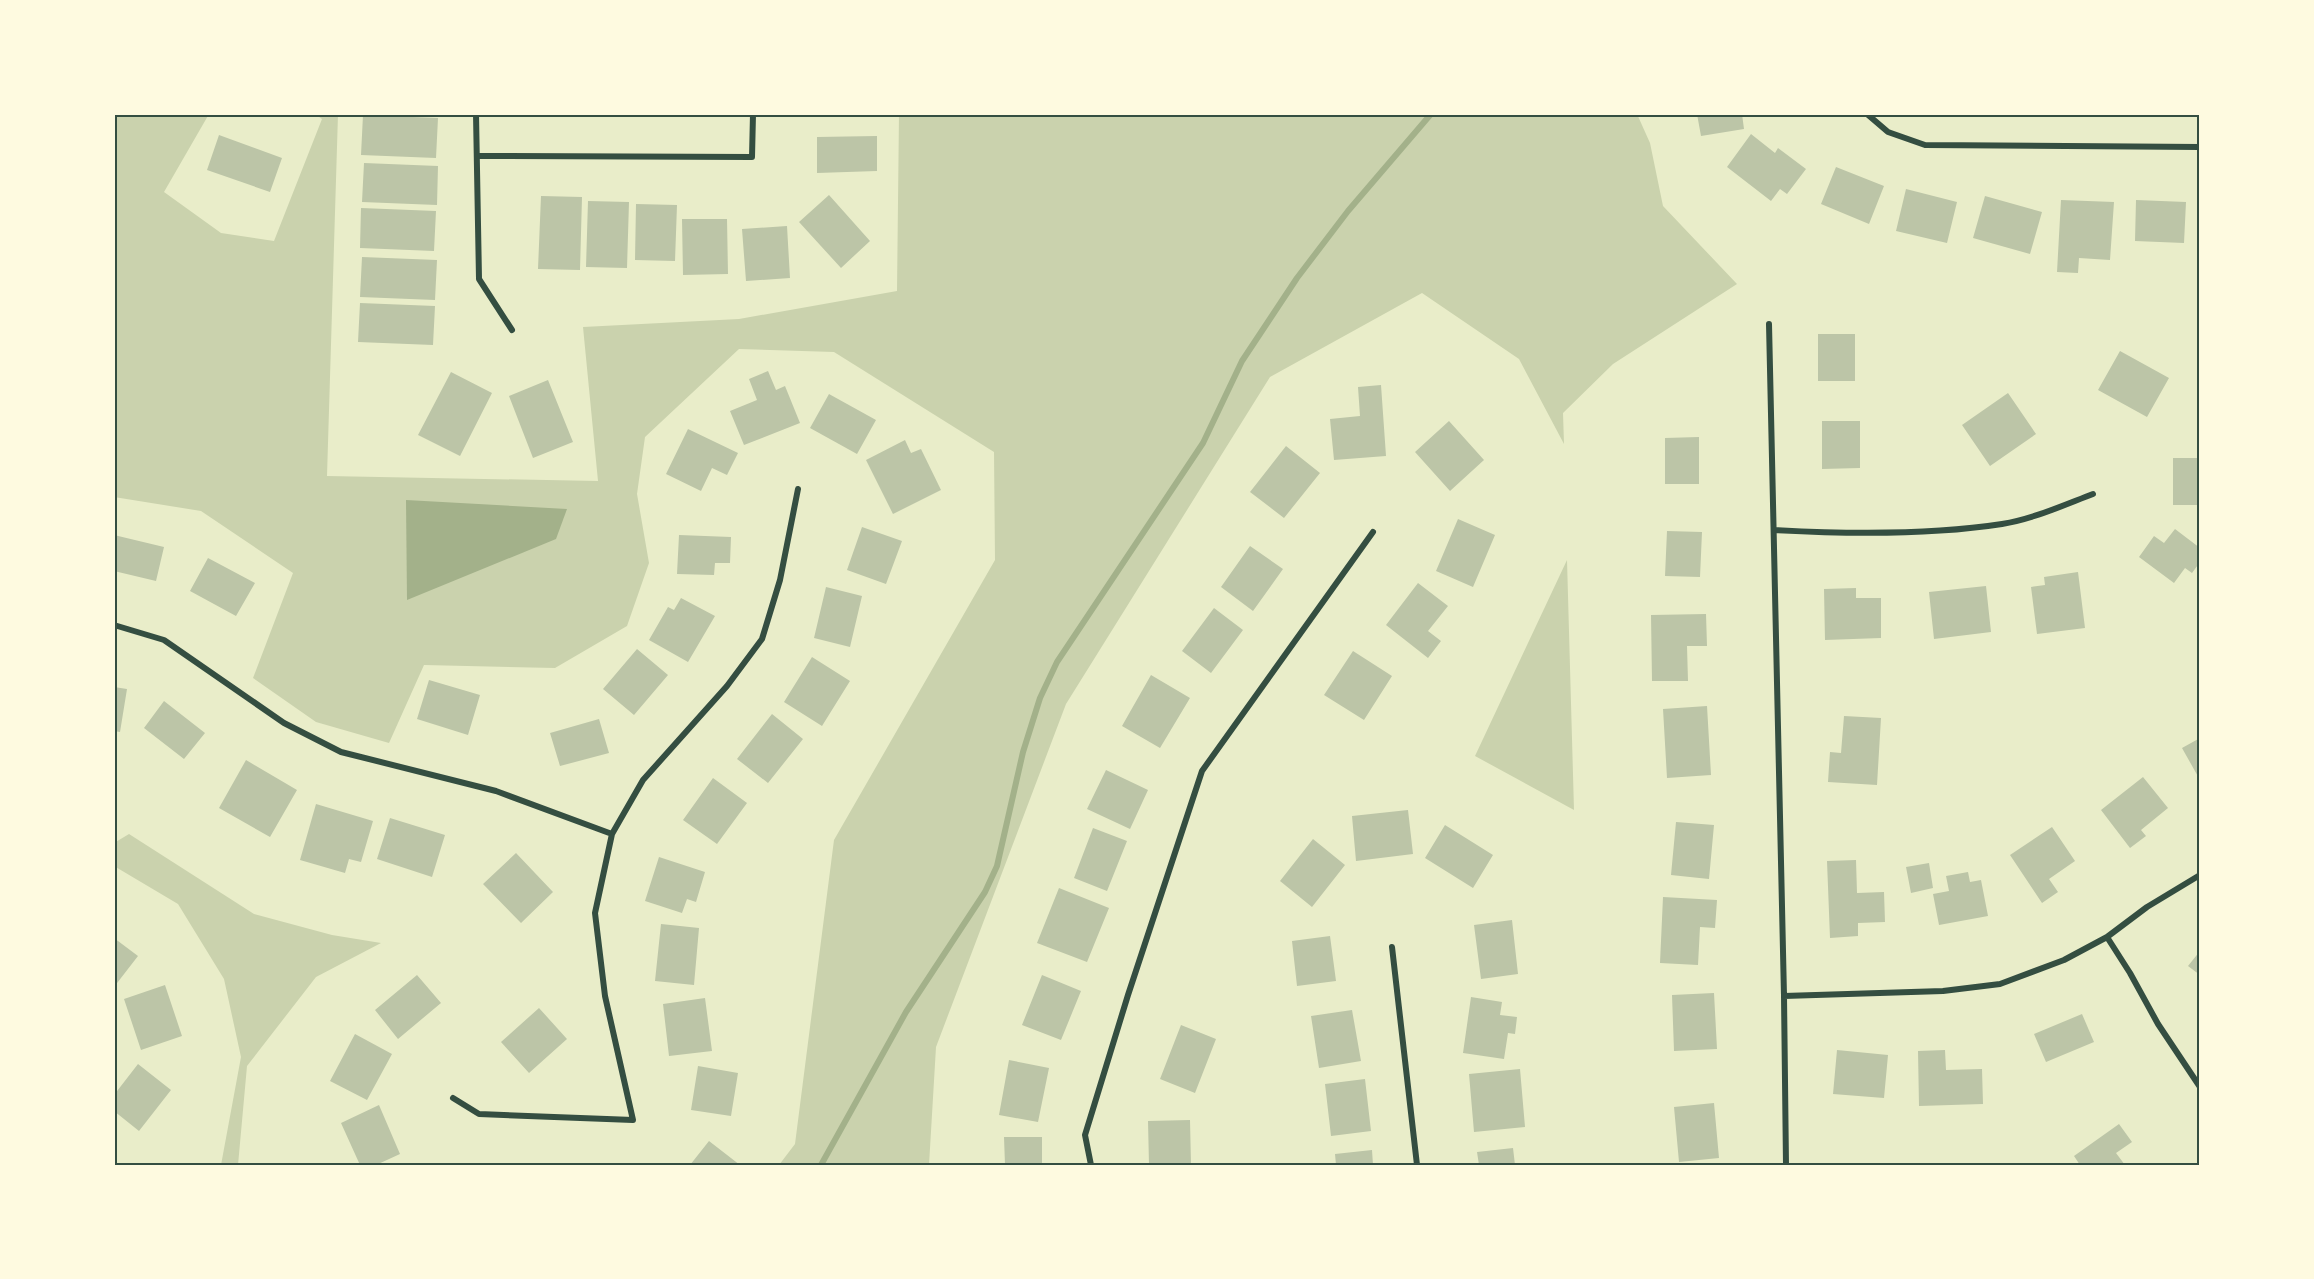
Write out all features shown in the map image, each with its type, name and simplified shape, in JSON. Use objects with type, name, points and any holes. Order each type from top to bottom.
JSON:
[{"type":"street","points":[[476,114],[479,279],[512,330]]},
{"type":"street","points":[[477,156],[752,157],[753,114]]},
{"type":"street","points":[[1867,114],[1888,132],[1925,145],[2200,147]]},
{"type":"street","points":[[1769,324],[1786,1165]]},
{"type":"street","points":[[453,1098],[479,1114],[633,1120],[605,996],[595,913],[612,834],[643,780],[727,686],[762,639],[780,580],[798,489]]},
{"type":"street","points":[[1774,530],[1812,532],[1943,530],[2004,524],[2093,494]]},
{"type":"street","points":[[1091,1165],[1085,1135],[1128,995],[1202,771],[1373,532]]},
{"type":"street","points":[[114,625],[164,640],[284,723],[341,752],[496,791],[612,834]]},
{"type":"street","points":[[1784,996],[1943,991],[2000,984],[2064,960],[2107,938],[2147,907],[2200,875]]},
{"type":"street","points":[[2107,938],[2130,973],[2158,1024],[2200,1087]]},
{"type":"street","points":[[1392,947],[1417,1165]]},
{"type":"shaded area","points":[[114,114],[209,114],[164,192],[221,233],[274,241],[322,119],[315,114],[338,114],[327,476],[598,481],[583,327],[739,319],[897,291],[899,114],[1637,114],[1650,143],[1663,206],[1737,284],[1613,364],[1563,413],[1564,444],[1519,359],[1422,293],[1270,377],[1066,704],[936,1047],[929,1165],[779,1165],[795,1144],[834,840],[995,560],[994,452],[834,352],[739,349],[645,437],[637,494],[649,563],[627,626],[555,668],[424,665],[389,743],[316,722],[253,678],[293,573],[201,511],[114,497]]},
{"type":"shaded area","points":[[406,500],[567,509],[556,539],[407,600]]},
{"type":"shaded area","points":[[1567,560],[1574,810],[1475,756]]},
{"type":"shaded area","points":[[129,834],[254,914],[332,935],[381,943],[316,977],[247,1066],[238,1165],[221,1165],[241,1057],[224,979],[178,904],[114,866],[114,843]]},
{"type":"building","points":[[1697,114],[1742,114],[1744,129],[1701,136]]},
{"type":"building","points":[[363,115],[438,118],[436,158],[361,155]]},
{"type":"building","points":[[1751,134],[1775,153],[1778,148],[1806,169],[1787,194],[1780,189],[1771,201],[1727,167]]},
{"type":"building","points":[[219,135],[282,158],[270,192],[207,170]]},
{"type":"building","points":[[877,136],[877,171],[817,173],[817,137]]},
{"type":"building","points":[[364,163],[438,166],[437,205],[362,202]]},
{"type":"building","points":[[1836,167],[1884,186],[1869,224],[1821,204]]},
{"type":"building","points":[[1906,189],[1957,202],[1947,243],[1896,231]]},
{"type":"building","points":[[829,195],[870,241],[841,268],[799,222]]},
{"type":"building","points":[[541,196],[582,197],[580,270],[538,269]]},
{"type":"building","points":[[1985,196],[2042,212],[2030,254],[1973,238]]},
{"type":"building","points":[[2061,200],[2114,202],[2110,260],[2079,258],[2078,273],[2057,272]]},
{"type":"building","points":[[2136,200],[2186,202],[2184,243],[2135,241]]},
{"type":"building","points":[[588,201],[629,202],[627,268],[586,267]]},
{"type":"building","points":[[636,204],[677,205],[675,261],[635,260]]},
{"type":"building","points":[[361,208],[436,211],[434,251],[360,248]]},
{"type":"building","points":[[682,219],[727,219],[728,274],[683,275]]},
{"type":"building","points":[[787,226],[790,278],[746,281],[742,229]]},
{"type":"building","points":[[362,257],[437,260],[435,300],[360,297]]},
{"type":"building","points":[[360,303],[435,306],[433,345],[358,342]]},
{"type":"building","points":[[1818,334],[1855,334],[1855,381],[1818,381]]},
{"type":"building","points":[[2120,351],[2169,378],[2147,417],[2098,390]]},
{"type":"building","points":[[768,371],[776,390],[785,386],[800,423],[744,445],[730,411],[757,400],[749,379]]},
{"type":"building","points":[[451,372],[492,393],[460,456],[418,435]]},
{"type":"building","points":[[548,380],[573,442],[533,458],[509,396]]},
{"type":"building","points":[[1381,385],[1386,456],[1334,460],[1330,419],[1360,416],[1358,387]]},
{"type":"building","points":[[2008,393],[2036,434],[1990,466],[1962,425]]},
{"type":"building","points":[[829,394],[876,420],[857,454],[810,428]]},
{"type":"building","points":[[1449,421],[1484,460],[1450,491],[1415,452]]},
{"type":"building","points":[[1822,421],[1860,421],[1860,468],[1822,469]]},
{"type":"building","points":[[688,429],[738,453],[727,475],[712,468],[701,491],[666,474]]},
{"type":"building","points":[[1699,437],[1699,484],[1665,484],[1665,438]]},
{"type":"building","points":[[905,440],[911,453],[921,449],[941,490],[893,514],[866,460]]},
{"type":"building","points":[[1286,446],[1320,473],[1284,518],[1250,492]]},
{"type":"building","points":[[2173,458],[2200,458],[2200,505],[2173,505]]},
{"type":"building","points":[[1458,519],[1495,535],[1473,587],[1436,571]]},
{"type":"building","points":[[862,527],[902,541],[886,584],[847,570]]},
{"type":"building","points":[[2175,529],[2200,548],[2200,562],[2192,573],[2185,568],[2174,583],[2139,557],[2154,536],[2164,543]]},
{"type":"building","points":[[1667,531],[1702,532],[1700,577],[1665,576]]},
{"type":"building","points":[[114,535],[164,547],[156,581],[114,571]]},
{"type":"building","points":[[679,535],[731,537],[730,563],[715,563],[714,575],[677,574]]},
{"type":"building","points":[[1250,546],[1283,569],[1253,611],[1221,587]]},
{"type":"building","points":[[208,558],[255,583],[236,616],[190,591]]},
{"type":"building","points":[[2078,572],[2085,628],[2037,634],[2031,587],[2045,585],[2044,577]]},
{"type":"building","points":[[1418,583],[1448,606],[1428,631],[1441,641],[1428,658],[1386,625]]},
{"type":"building","points":[[1986,586],[1991,632],[1934,639],[1929,592]]},
{"type":"building","points":[[826,587],[862,596],[850,647],[814,638]]},
{"type":"building","points":[[1856,588],[1856,598],[1881,598],[1881,638],[1825,640],[1824,589]]},
{"type":"building","points":[[681,598],[715,616],[688,662],[649,640],[668,607],[674,610]]},
{"type":"building","points":[[1214,608],[1243,630],[1211,673],[1182,651]]},
{"type":"building","points":[[1706,614],[1707,646],[1687,646],[1688,681],[1652,681],[1651,615]]},
{"type":"building","points":[[637,649],[668,675],[634,715],[603,689]]},
{"type":"building","points":[[1353,651],[1392,676],[1364,720],[1324,695]]},
{"type":"building","points":[[812,657],[850,681],[822,726],[784,702]]},
{"type":"building","points":[[1151,675],[1190,698],[1160,748],[1122,726]]},
{"type":"building","points":[[429,680],[480,695],[468,735],[417,719]]},
{"type":"building","points":[[114,687],[127,689],[120,732],[114,731]]},
{"type":"building","points":[[164,701],[205,733],[184,759],[144,728]]},
{"type":"building","points":[[1707,706],[1711,775],[1667,778],[1663,709]]},
{"type":"building","points":[[772,714],[803,739],[768,783],[737,759]]},
{"type":"building","points":[[1844,716],[1881,718],[1877,785],[1828,782],[1830,752],[1841,753]]},
{"type":"building","points":[[599,719],[609,753],[560,766],[550,733]]},
{"type":"building","points":[[2200,738],[2200,780],[2182,748]]},
{"type":"building","points":[[246,760],[297,790],[270,837],[219,808]]},
{"type":"building","points":[[1106,770],[1148,790],[1130,829],[1087,809]]},
{"type":"building","points":[[2143,777],[2168,808],[2141,830],[2146,836],[2130,848],[2101,810]]},
{"type":"building","points":[[713,778],[747,803],[717,844],[683,820]]},
{"type":"building","points":[[316,804],[373,821],[361,862],[349,859],[345,873],[300,860]]},
{"type":"building","points":[[1408,810],[1413,854],[1356,861],[1352,816]]},
{"type":"building","points":[[390,818],[445,835],[432,877],[377,859]]},
{"type":"building","points":[[1676,822],[1714,825],[1709,879],[1671,875]]},
{"type":"building","points":[[1445,825],[1493,855],[1473,888],[1425,858]]},
{"type":"building","points":[[2052,827],[2075,861],[2049,879],[2058,892],[2042,903],[2010,855]]},
{"type":"building","points":[[1093,828],[1127,841],[1107,891],[1074,878]]},
{"type":"building","points":[[1313,839],[1345,865],[1312,907],[1280,881]]},
{"type":"building","points":[[516,853],[553,892],[521,923],[483,884]]},
{"type":"building","points":[[659,857],[705,872],[696,902],[687,899],[682,913],[645,901]]},
{"type":"building","points":[[1856,860],[1857,893],[1884,892],[1885,922],[1858,923],[1858,936],[1830,938],[1827,861]]},
{"type":"building","points":[[1929,863],[1933,888],[1911,893],[1906,867]]},
{"type":"building","points":[[1968,872],[1970,882],[1981,880],[1988,916],[1939,925],[1933,894],[1949,891],[1946,876]]},
{"type":"building","points":[[1059,888],[1109,908],[1087,962],[1037,943]]},
{"type":"building","points":[[1663,897],[1717,900],[1715,928],[1700,927],[1698,965],[1660,963]]},
{"type":"building","points":[[1512,920],[1518,974],[1481,979],[1474,925]]},
{"type":"building","points":[[661,924],[699,928],[694,985],[655,981]]},
{"type":"building","points":[[1330,936],[1336,981],[1297,986],[1292,941]]},
{"type":"building","points":[[114,938],[138,956],[114,987]]},
{"type":"building","points":[[2200,951],[2200,975],[2188,966]]},
{"type":"building","points":[[417,975],[441,1003],[398,1039],[375,1010]]},
{"type":"building","points":[[1042,975],[1081,991],[1061,1040],[1022,1025]]},
{"type":"building","points":[[165,985],[182,1036],[141,1050],[124,999]]},
{"type":"building","points":[[1714,993],[1717,1049],[1674,1051],[1672,995]]},
{"type":"building","points":[[1471,997],[1502,1002],[1500,1015],[1517,1017],[1515,1034],[1508,1033],[1504,1059],[1463,1053]]},
{"type":"building","points":[[705,998],[712,1051],[669,1056],[663,1004]]},
{"type":"building","points":[[539,1008],[567,1039],[529,1073],[501,1042]]},
{"type":"building","points":[[1352,1010],[1361,1061],[1319,1068],[1311,1016]]},
{"type":"building","points":[[2082,1014],[2094,1042],[2046,1062],[2034,1034]]},
{"type":"building","points":[[1181,1025],[1216,1039],[1195,1093],[1160,1079]]},
{"type":"building","points":[[355,1034],[392,1054],[367,1100],[330,1081]]},
{"type":"building","points":[[1837,1050],[1888,1055],[1884,1098],[1833,1094]]},
{"type":"building","points":[[1945,1050],[1946,1070],[1982,1069],[1983,1104],[1919,1106],[1918,1051]]},
{"type":"building","points":[[1009,1060],[1049,1068],[1038,1122],[999,1115]]},
{"type":"building","points":[[138,1064],[171,1090],[139,1131],[114,1111],[114,1095]]},
{"type":"building","points":[[698,1066],[738,1073],[731,1116],[691,1110]]},
{"type":"building","points":[[1520,1069],[1525,1127],[1474,1132],[1469,1074]]},
{"type":"building","points":[[1365,1079],[1371,1131],[1331,1136],[1325,1084]]},
{"type":"building","points":[[1714,1103],[1719,1158],[1679,1162],[1674,1107]]},
{"type":"building","points":[[379,1105],[400,1154],[376,1165],[360,1165],[341,1123]]},
{"type":"building","points":[[1190,1120],[1191,1165],[1149,1165],[1148,1121]]},
{"type":"building","points":[[2119,1124],[2132,1142],[2116,1153],[2125,1165],[2080,1165],[2074,1156]]},
{"type":"building","points":[[1004,1137],[1042,1137],[1042,1165],[1005,1165]]},
{"type":"building","points":[[709,1141],[740,1165],[690,1165]]},
{"type":"building","points":[[1513,1148],[1515,1165],[1479,1165],[1477,1152]]},
{"type":"building","points":[[1372,1150],[1373,1165],[1336,1165],[1335,1154]]},
{"type":"waterway","points":[[821,1165],[906,1012],[985,892],[997,866],[1023,752],[1040,698],[1057,662],[1203,443],[1242,361],[1297,278],[1348,211],[1431,114]]}]
